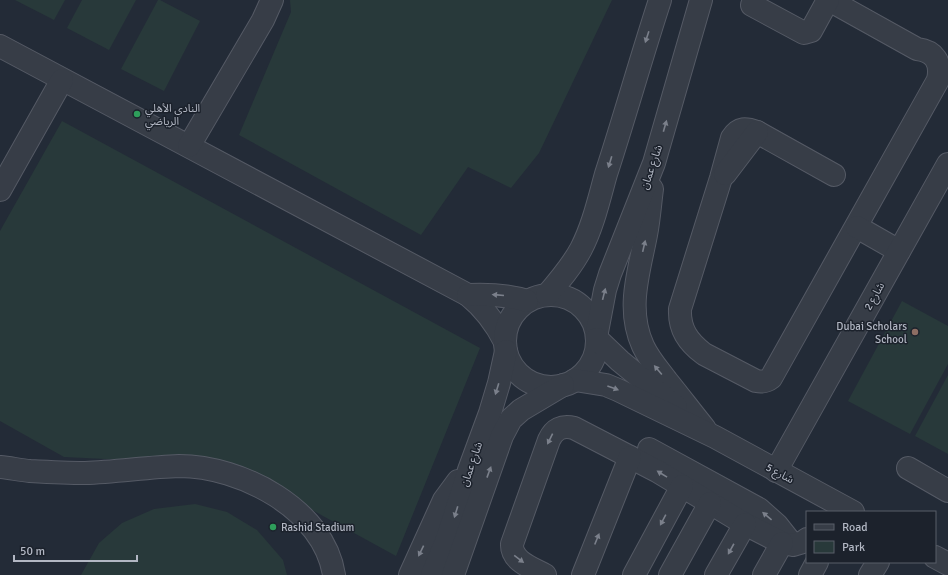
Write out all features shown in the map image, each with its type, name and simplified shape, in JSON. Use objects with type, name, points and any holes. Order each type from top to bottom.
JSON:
[{"type":"street","points":[[189,146],[263,20],[272,0]]},
{"type":"street","points":[[505,346],[506,329],[518,308],[537,298],[572,265],[582,248],[618,138],[638,64],[660,0]]},
{"type":"street","name":"شارع عمان","points":[[597,335],[605,290],[654,163],[701,0]]},
{"type":"street","points":[[752,5],[800,32],[808,32],[813,27],[828,0],[917,49],[925,50],[936,59],[939,66],[939,73],[938,80],[857,227],[771,378],[767,381],[756,381],[704,354],[686,336],[682,328],[680,309],[732,138],[736,132],[742,129],[750,129],[757,132],[834,175]]},
{"type":"street","points":[[0,46],[468,296],[489,316],[505,346],[510,363],[518,373],[528,381],[551,387],[569,383],[589,367],[594,358],[597,349],[597,335],[593,321],[579,304],[569,298],[558,295],[537,298],[516,298],[492,295],[468,296]]},
{"type":"street","points":[[0,190],[62,80]]},
{"type":"street","points":[[654,163],[647,230],[636,278],[634,314],[642,346],[654,365],[708,433]]},
{"type":"street","name":"شارع 2","points":[[776,471],[948,164]]},
{"type":"street","points":[[857,227],[899,251]]},
{"type":"street","name":"شارع 5","points":[[597,335],[620,361],[708,433]]},
{"type":"street","name":"شارع عمان","points":[[432,575],[447,539],[499,383],[505,346]]},
{"type":"street","name":"شارع عمان","points":[[453,575],[502,436],[511,419],[522,410],[569,383]]},
{"type":"street","name":"شارع 5","points":[[569,383],[606,385],[618,390],[708,433],[848,511]]},
{"type":"street","points":[[545,575],[517,559],[512,552],[512,548],[513,540],[551,435],[559,428],[569,427],[611,446],[658,471],[745,524],[794,542]]},
{"type":"street","points":[[611,446],[631,445],[650,450],[696,474],[759,509],[794,542]]},
{"type":"street","points":[[583,575],[630,457]]},
{"type":"street","points":[[0,467],[29,471],[78,473],[180,466],[209,469],[237,476],[264,488],[285,502],[304,518],[320,539],[332,561],[334,575]]},
{"type":"street","points":[[908,468],[948,491]]},
{"type":"street","points":[[410,575],[444,500],[454,485],[469,470]]},
{"type":"street","points":[[776,471],[808,496],[815,504],[817,511]]},
{"type":"street","points":[[634,575],[682,486]]},
{"type":"street","points":[[670,575],[710,503]]},
{"type":"street","points":[[716,575],[745,524]]},
{"type":"street","points":[[764,575],[794,542]]},
{"type":"street","points":[[936,558],[948,564]]},
{"type":"street","points":[[810,575],[816,563]]},
{"type":"street","points":[[870,575],[877,563]]},
{"type":"green space","points":[[15,0],[65,0],[54,20]]},
{"type":"green space","points":[[82,0],[136,0],[109,50],[67,28]]},
{"type":"green space","points":[[158,0],[200,21],[164,91],[121,69]]},
{"type":"green space","points":[[290,0],[612,0],[539,153],[511,188],[468,167],[421,235],[239,135],[291,12]]},
{"type":"green space","points":[[62,121],[480,348],[396,556],[230,465],[64,457],[0,421],[0,231]]},
{"type":"green space","points":[[902,301],[948,326],[948,364],[910,434],[848,401]]},
{"type":"green space","points":[[948,375],[948,454],[915,436]]},
{"type":"green space","points":[[195,504],[227,512],[257,530],[283,560],[287,575],[81,575],[99,543],[122,523],[154,509]]},
{"type":"place","name":"النادي الأهلي الرياضي","points":[[137,114]]},
{"type":"place","name":"Dubai Scholars School","points":[[915,332]]},
{"type":"place","name":"Rashid Stadium","points":[[273,527]]}]
